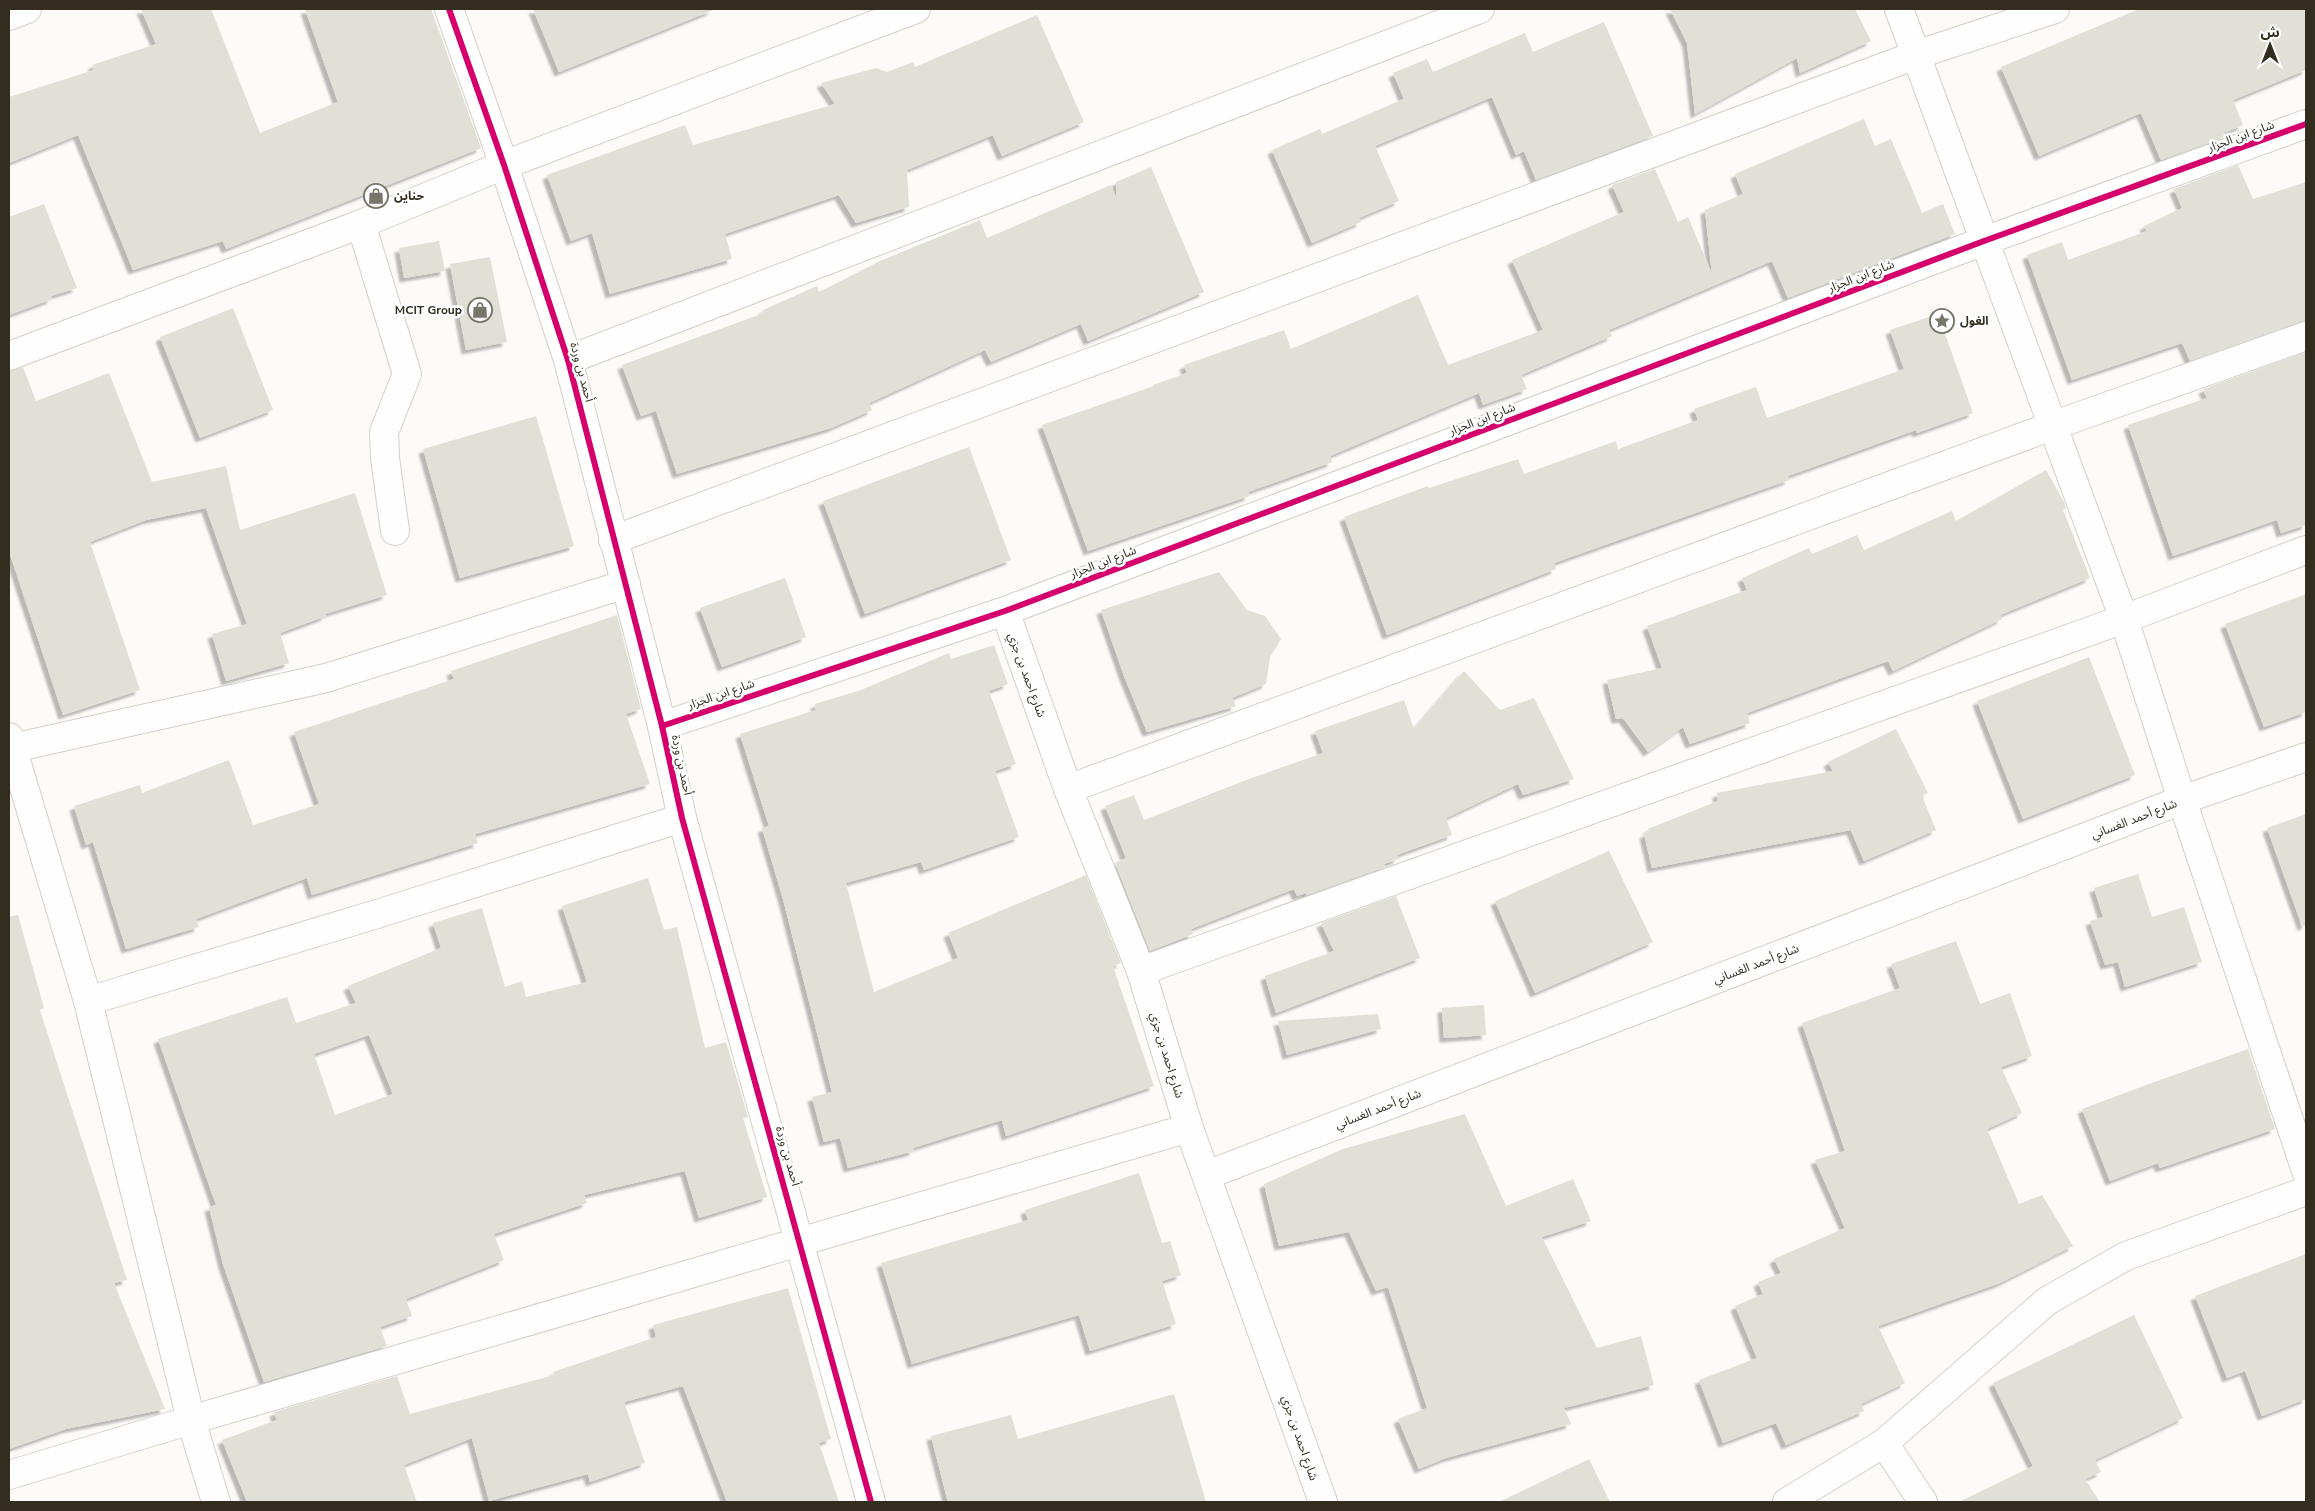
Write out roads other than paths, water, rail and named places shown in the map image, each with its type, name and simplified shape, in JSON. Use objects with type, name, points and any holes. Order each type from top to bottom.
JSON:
[{"type":"street","points":[[9,16],[27,9]]},
{"type":"street","name":"أحمد بن وردة","points":[[449,9],[504,165],[568,360],[662,726],[682,818],[871,1502]]},
{"type":"street","points":[[9,356],[361,224],[504,165],[916,9]]},
{"type":"street","points":[[568,360],[1480,9]]},
{"type":"street","points":[[1900,9],[2124,619],[2182,800],[2306,1171]]},
{"type":"street","points":[[613,540],[1916,55],[2055,9]]},
{"type":"street","name":"شارع ابن الجزار","points":[[662,726],[1005,611],[1984,241],[2306,124]]},
{"type":"street","points":[[361,224],[408,374],[384,432],[395,531]]},
{"type":"street","points":[[1068,789],[2052,426],[2306,336]]},
{"type":"street","points":[[1141,971],[2124,619],[2306,550]]},
{"type":"street","points":[[216,1502],[191,1420],[88,1001],[11,742],[326,678],[626,584]]},
{"type":"street","name":"شارع احمد بن جزي","points":[[1005,611],[1068,789],[1141,971],[1189,1128],[1322,1502]]},
{"type":"street","name":"شارع أحمد الغساني","points":[[1207,1175],[2182,800],[2306,757]]},
{"type":"street","points":[[88,1001],[377,914],[682,818]]},
{"type":"street","points":[[9,1475],[1189,1128]]},
{"type":"street","points":[[1787,1502],[1884,1443],[2055,1297],[2126,1256],[2306,1192]]},
{"type":"street","points":[[1884,1443],[1923,1502]]},
{"type":"place","name":"حناين","points":[[376,196]]},
{"type":"place","name":"MCIT Group","points":[[480,310]]},
{"type":"place","name":"الغول","points":[[1942,321]]}]
